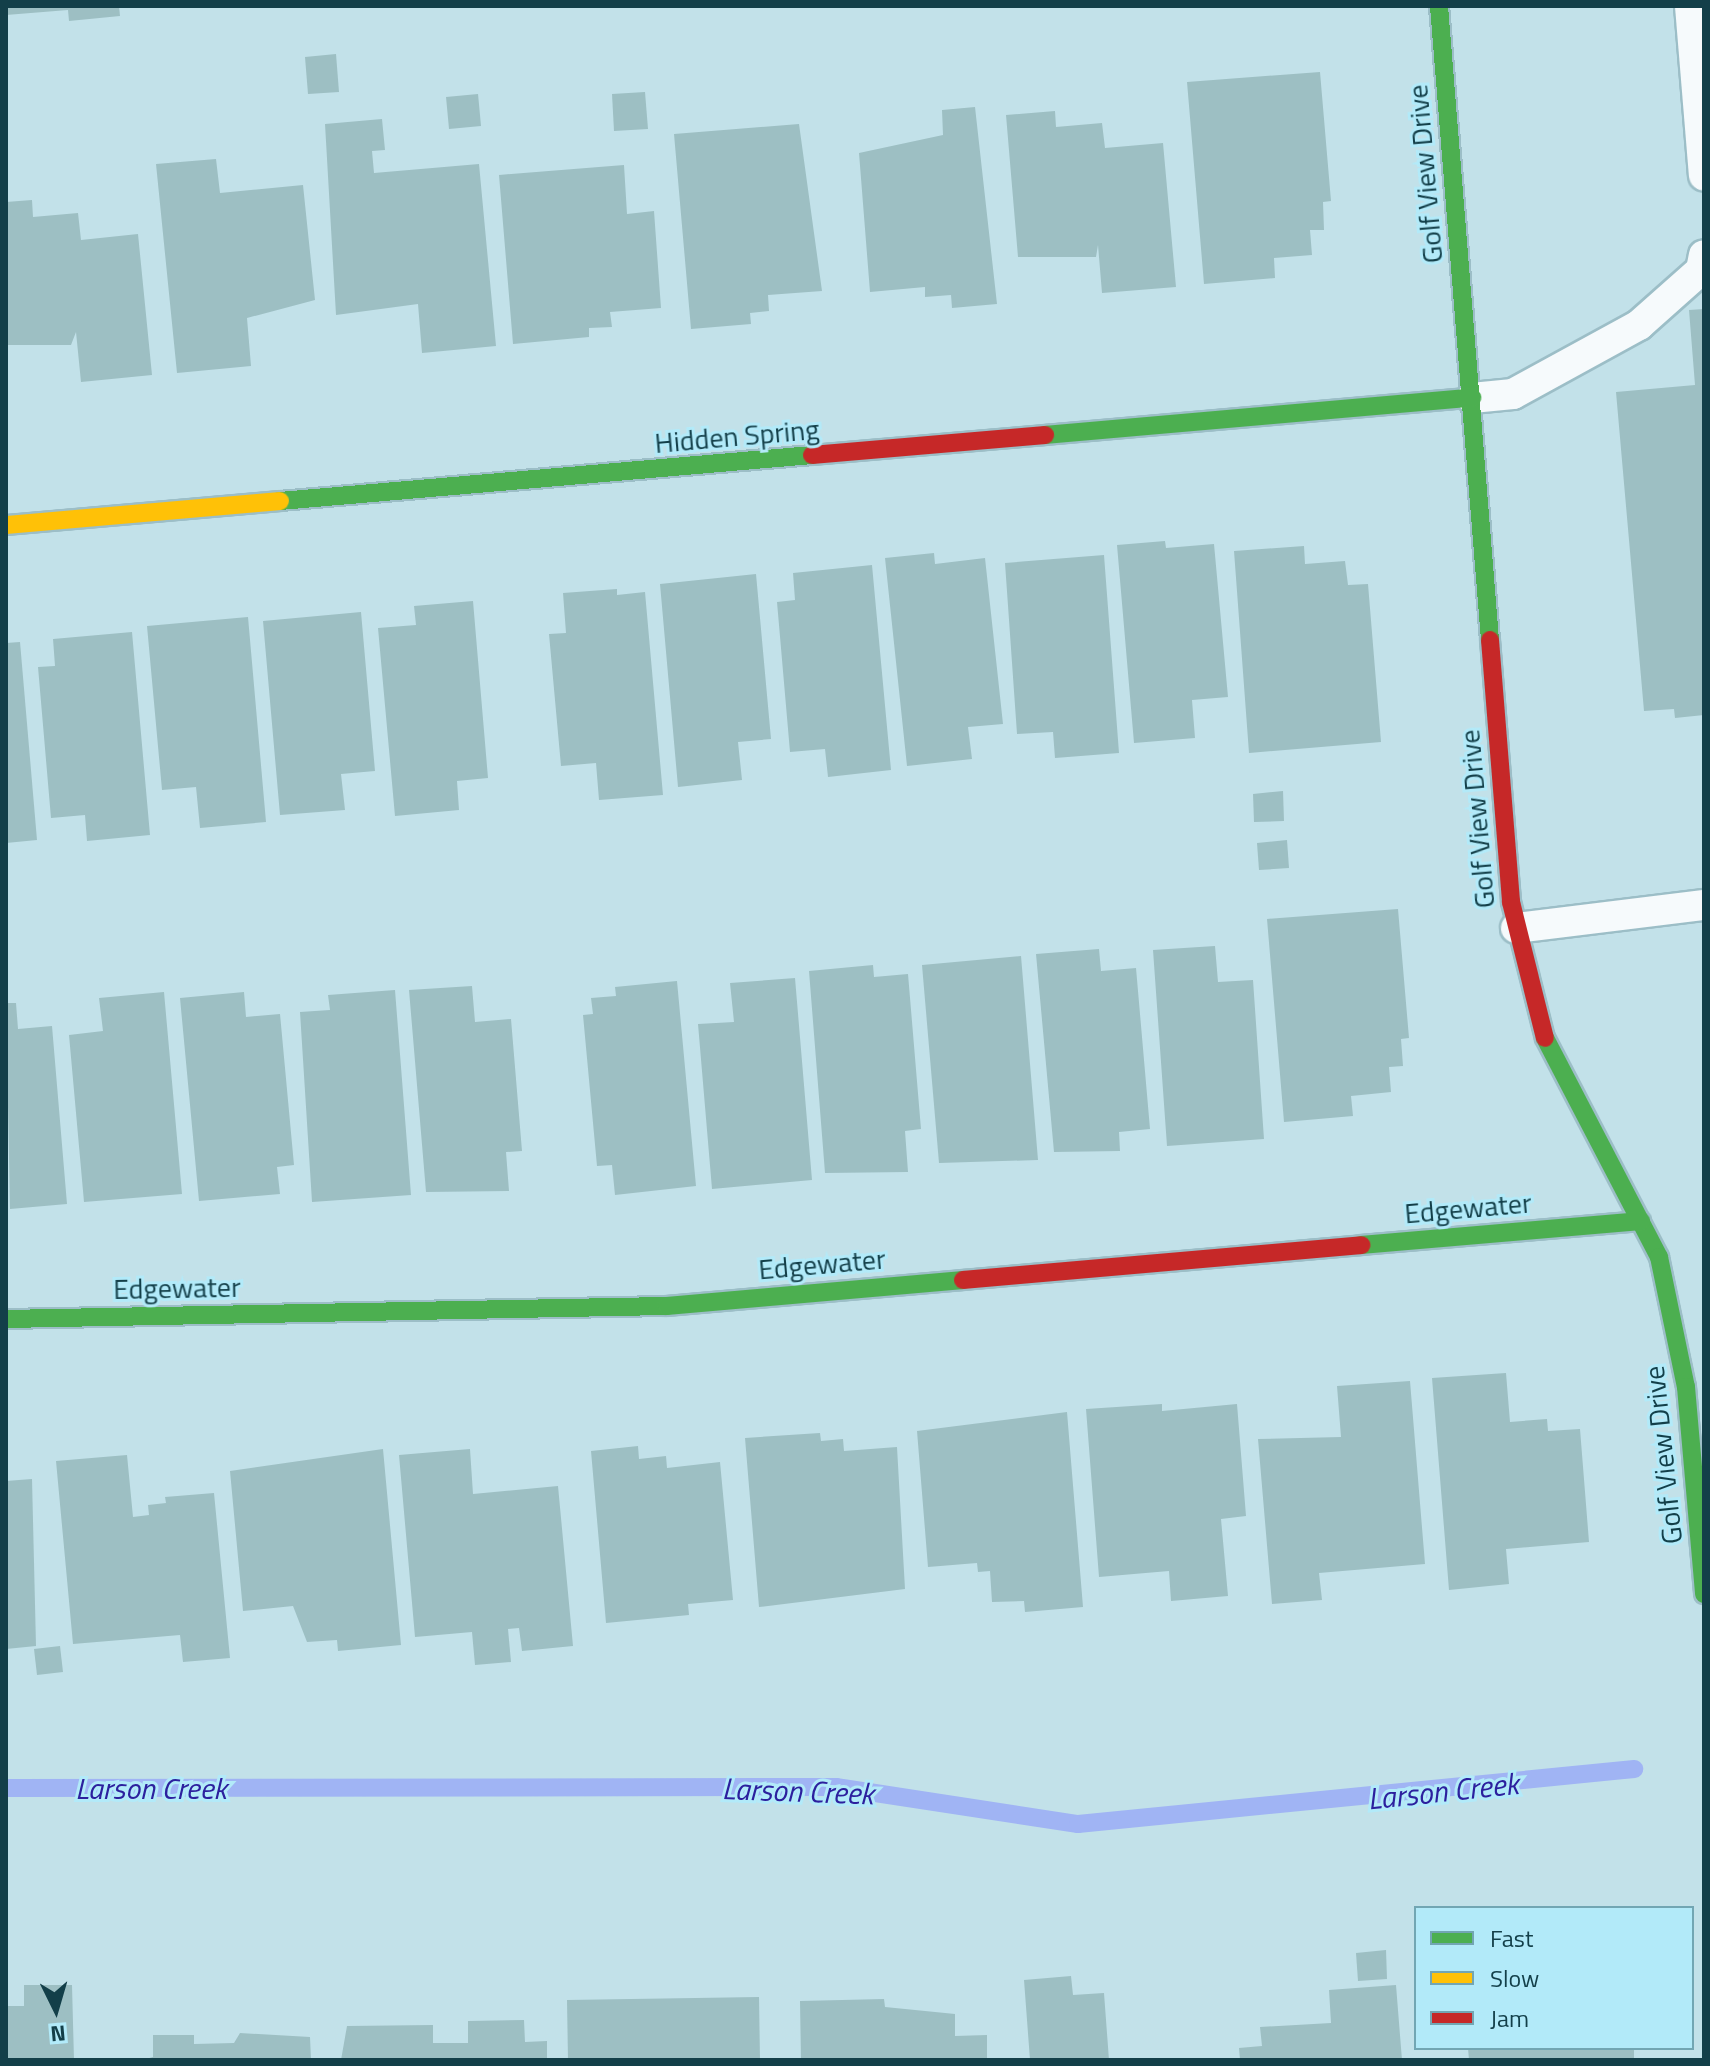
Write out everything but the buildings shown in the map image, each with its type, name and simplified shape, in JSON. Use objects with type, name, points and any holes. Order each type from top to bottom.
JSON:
[{"type":"street","name":"Golf View Drive","points":[[1439,6],[1516,928],[1550,1053],[1641,1221],[1675,1314],[1703,1581]]},
{"type":"street","name":"Hidden Spring","points":[[6,525],[1472,398]]},
{"type":"street","name":"Edgewater","points":[[6,1319],[667,1306],[1641,1221]]},
{"type":"lane","points":[[1690,6],[1704,175]]},
{"type":"lane","points":[[1472,398],[1513,394],[1639,325],[1701,270],[1704,255]]},
{"type":"lane","points":[[1516,928],[1704,905]]},
{"type":"waterway","name":"Larson Creek","points":[[6,1788],[836,1787],[1078,1824],[1634,1769]]},
{"type":"traffic: fast","points":[[1439,6],[1490,640]]},
{"type":"traffic: fast","points":[[1045,435],[1472,398]]},
{"type":"traffic: fast","points":[[280,501],[812,455]]},
{"type":"traffic: fast","points":[[1545,1038],[1659,1257],[1686,1387],[1704,1594]]},
{"type":"traffic: fast","points":[[1361,1245],[1641,1221]]},
{"type":"traffic: fast","points":[[6,1319],[667,1306],[963,1280]]},
{"type":"traffic: slow","points":[[6,525],[280,501]]},
{"type":"traffic: jam","points":[[812,455],[1045,435]]},
{"type":"traffic: jam","points":[[1490,640],[1511,902],[1545,1038]]},
{"type":"traffic: jam","points":[[963,1280],[1361,1245]]}]
